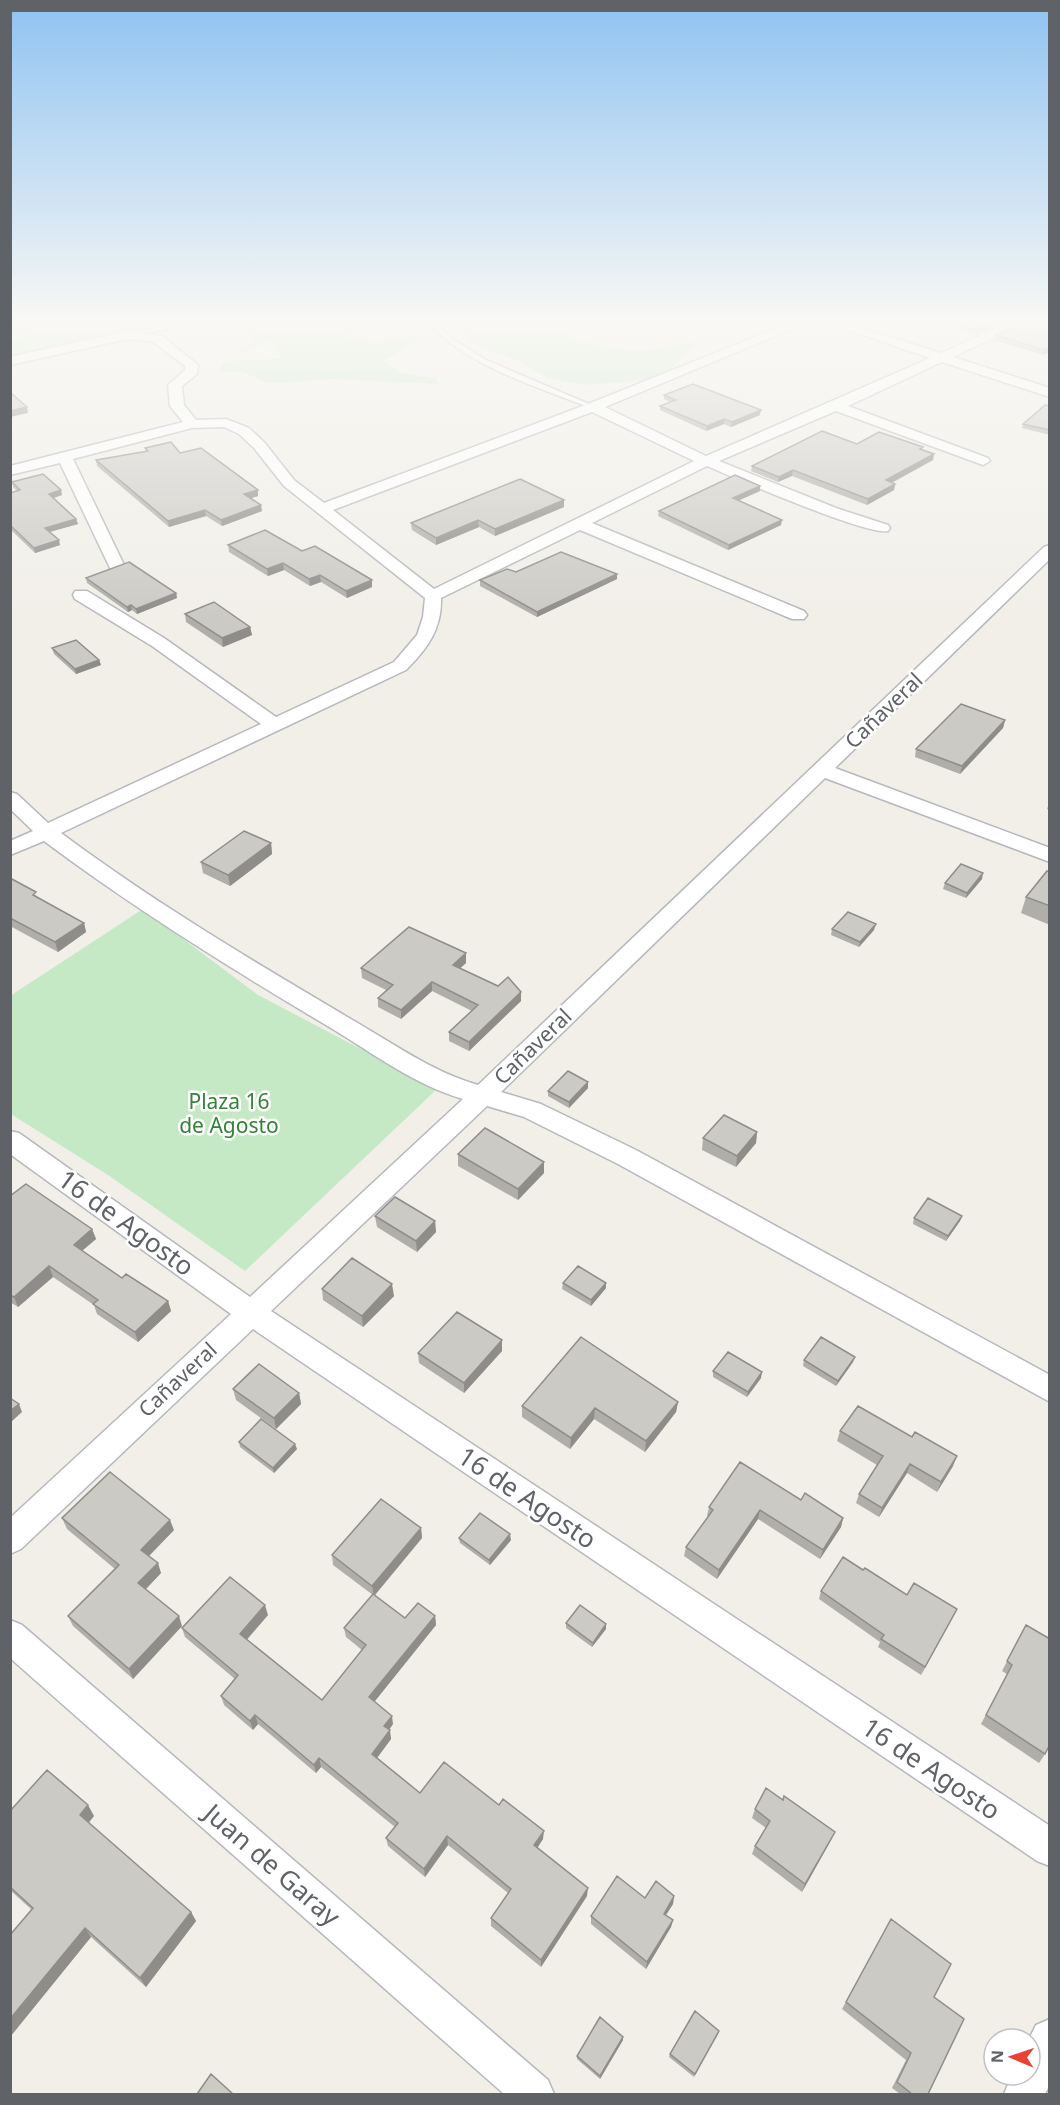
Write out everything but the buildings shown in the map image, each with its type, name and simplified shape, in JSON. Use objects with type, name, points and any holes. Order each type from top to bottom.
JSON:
[{"type":"street","points":[[321,508],[552,422]]},
{"type":"street","points":[[625,422],[706,461],[882,528]]},
{"type":"street","points":[[433,596],[706,461],[798,422]]},
{"type":"street","points":[[879,422],[983,461]]},
{"type":"street","points":[[10,471],[192,424],[218,423],[236,426],[259,445],[289,483],[433,596],[434,615],[420,646],[400,666],[10,849]]},
{"type":"street","points":[[65,458],[116,565]]},
{"type":"street","points":[[580,524],[798,615]]},
{"type":"street","name":"Cañaveral","points":[[10,1539],[481,1097],[1050,550]]},
{"type":"street","points":[[1026,572],[1050,579]]},
{"type":"street","points":[[81,595],[158,642],[275,725]]},
{"type":"street","points":[[823,770],[1050,856]]},
{"type":"street","points":[[10,798],[46,832],[105,876],[311,1006],[443,1084],[481,1097],[532,1110],[627,1157],[1050,1390]]},
{"type":"street","name":"16 de Agosto","points":[[10,1140],[250,1312],[1050,1848]]},
{"type":"street","name":"Juan de Garay","points":[[10,1636],[534,2094]]},
{"type":"street","points":[[1024,2094],[1050,2039]]},
{"type":"green space","name":"Plaza 16 de Agosto","points":[[143,909],[258,995],[437,1089],[245,1271],[108,1175],[11,1114],[10,996]]}]
